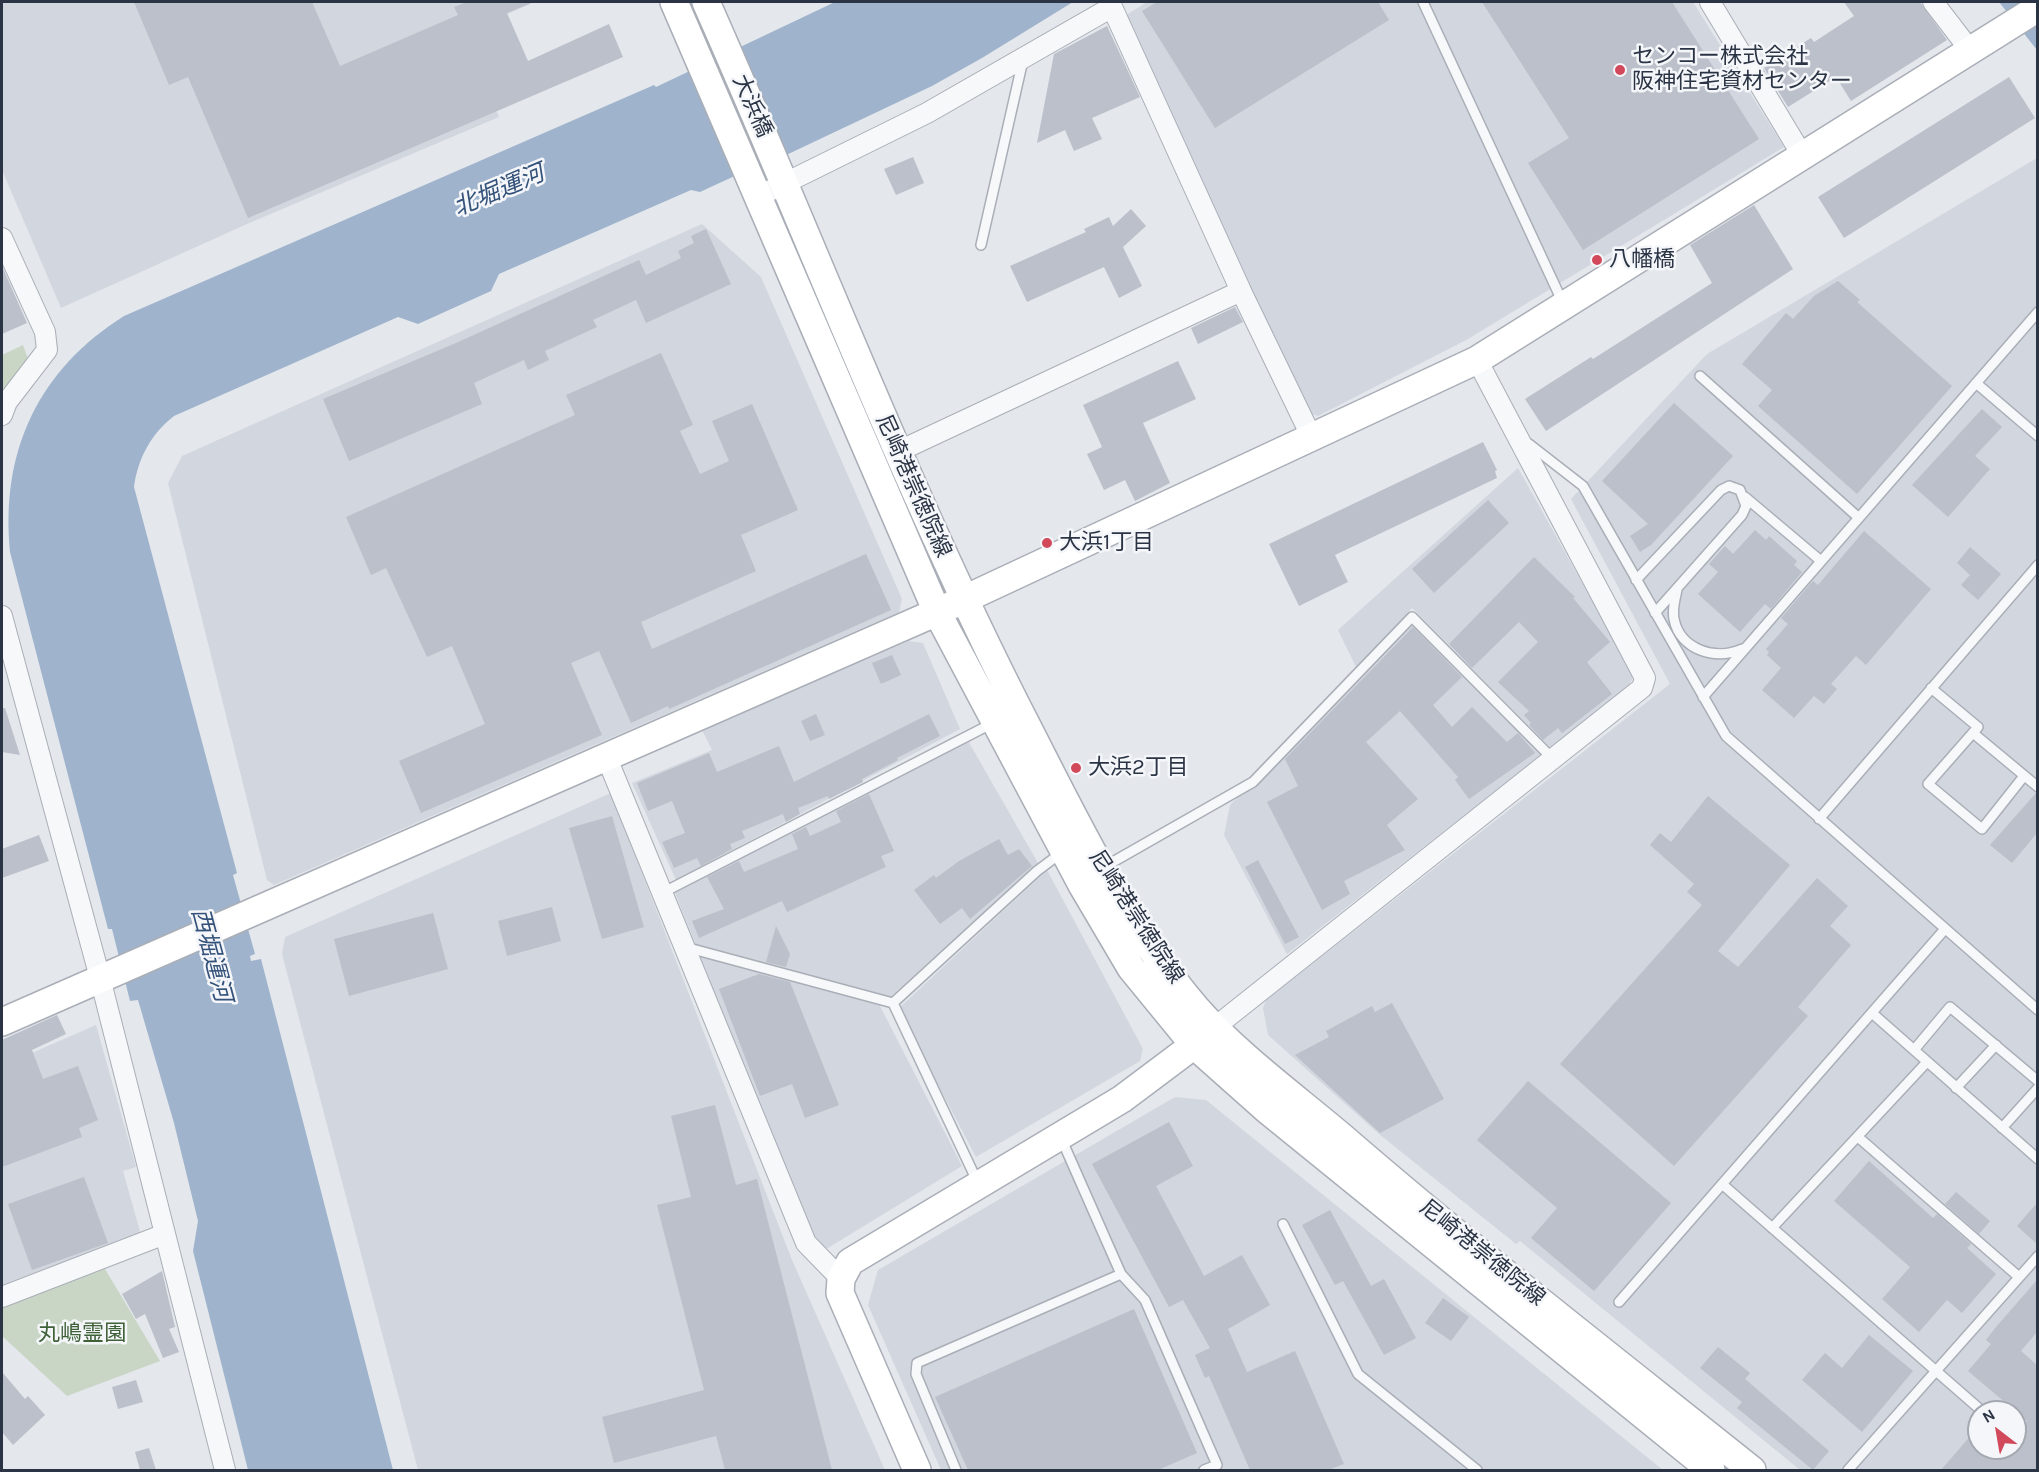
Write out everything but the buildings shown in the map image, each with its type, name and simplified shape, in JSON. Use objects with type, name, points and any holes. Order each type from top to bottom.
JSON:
[{"type":"main road","name":"大浜橋","points":[[675,2],[755,186]]},
{"type":"main road","name":"大浜橋","points":[[706,2],[782,176]]},
{"type":"main road","points":[[2,1022],[937,612],[1477,360],[2037,8]]},
{"type":"main road","name":"尼崎港崇徳院線","points":[[782,176],[897,452],[964,599],[1102,868],[1146,941],[1195,1006],[1214,1026],[1401,1188],[1752,1470]]},
{"type":"main road","name":"尼崎港崇徳院線","points":[[755,186],[937,612],[1101,921],[1131,968],[1194,1045],[1321,1156],[1711,1470]]},
{"type":"main road","points":[[917,1470],[840,1293],[841,1279],[850,1262],[1122,1099],[1194,1045]]},
{"type":"street","points":[[1710,2],[1802,155]]},
{"type":"street","points":[[1933,2],[1970,50]]},
{"type":"street","points":[[755,186],[927,113],[1112,7],[1241,291],[1312,438]]},
{"type":"street","points":[[2,238],[45,332],[47,350],[7,402],[2,415]]},
{"type":"street","points":[[897,452],[1241,291]]},
{"type":"street","points":[[1194,1045],[1214,1026],[1642,688],[1645,678],[1477,360]]},
{"type":"street","points":[[2,616],[111,974],[165,1234],[225,1470]]},
{"type":"street","points":[[606,756],[664,892],[806,1243],[841,1279]]},
{"type":"street","points":[[2,1297],[165,1234]]},
{"type":"lane","points":[[1423,2],[1564,305]]},
{"type":"lane","points":[[981,244],[1023,58]]},
{"type":"lane","points":[[1703,697],[2037,312]]},
{"type":"lane","points":[[1700,376],[1859,518]]},
{"type":"lane","points":[[1976,383],[2037,436]]},
{"type":"lane","points":[[1506,417],[1533,450],[1583,486],[1726,736],[2037,1010]]},
{"type":"lane","points":[[1636,580],[1721,490],[1734,487],[1821,561]]},
{"type":"lane","points":[[1655,613],[1742,515],[1746,506],[1745,497]]},
{"type":"lane","points":[[1819,819],[2037,565]]},
{"type":"lane","points":[[1678,588],[1674,618],[1680,634],[1691,646],[1708,654],[1729,655],[1747,647]]},
{"type":"lane","points":[[1102,868],[1253,782],[1412,617],[1553,759]]},
{"type":"lane","points":[[1931,688],[1978,727],[1929,784],[1982,829],[2025,776]]},
{"type":"lane","points":[[664,892],[995,722]]},
{"type":"lane","points":[[1973,733],[2037,787]]},
{"type":"lane","points":[[893,1003],[1036,871],[1064,851]]},
{"type":"lane","points":[[1618,1302],[1945,929]]},
{"type":"lane","points":[[686,947],[893,1003],[979,1185]]},
{"type":"lane","points":[[1914,1050],[1950,1007],[2037,1081]]},
{"type":"lane","points":[[1872,1013],[2037,1159]]},
{"type":"lane","points":[[1956,1088],[1996,1045]]},
{"type":"lane","points":[[1772,1228],[1927,1062]]},
{"type":"lane","points":[[2002,1128],[2037,1088]]},
{"type":"lane","points":[[1060,1136],[1121,1274],[1144,1300],[1217,1465],[1204,1470]]},
{"type":"lane","points":[[1857,1137],[2019,1277]]},
{"type":"lane","points":[[1722,1184],[1969,1400]]},
{"type":"lane","points":[[1283,1224],[1358,1374],[1477,1470]]},
{"type":"lane","points":[[1848,1470],[2037,1256]]},
{"type":"lane","points":[[956,1470],[916,1374],[917,1363],[1121,1274]]},
{"type":"shaded area","points":[[2,2],[529,2],[530,4],[464,33],[499,117],[247,224],[61,308],[2,170]]},
{"type":"shaded area","points":[[1147,2],[1693,2],[1784,147],[1468,339],[1318,416],[1306,412],[1126,28],[1128,14]]},
{"type":"shaded area","points":[[2037,158],[2037,1470],[1800,1470],[1520,1241],[1516,1244],[1379,1134],[1268,1035],[1263,1008],[1266,1000],[1670,684],[1571,499],[1707,354]]},
{"type":"shaded area","points":[[702,224],[761,277],[902,599],[899,612],[274,885],[267,880],[168,483],[182,456]]},
{"type":"shaded area","points":[[1518,468],[1634,676],[1627,688],[1551,748],[1412,608],[1357,669],[1338,630]]},
{"type":"shaded area","points":[[1411,624],[1528,739],[1541,755],[1287,954],[1224,835],[1230,805]]},
{"type":"shaded area","points":[[909,641],[923,643],[960,729],[676,880],[632,783],[712,750],[702,730]]},
{"type":"shaded area","points":[[967,739],[1038,863],[880,1006],[962,1166],[828,1248],[816,1248],[675,893]]},
{"type":"shaded area","points":[[611,793],[792,1260],[885,1470],[418,1470],[282,954],[285,937]]},
{"type":"shaded area","points":[[1047,870],[1143,1049],[1140,1061],[976,1157],[898,1009]]},
{"type":"shaded area","points":[[96,1025],[136,1167],[123,1171],[141,1235],[2,1287],[2,1066]]},
{"type":"shaded area","points":[[1175,1097],[1206,1100],[1663,1470],[941,1470],[868,1305],[878,1270]]},
{"type":"green space","points":[[23,345],[28,359],[2,400],[2,355]]},
{"type":"green space","name":"丸嶋霊園","points":[[105,1269],[160,1361],[67,1396],[2,1336],[2,1306]]},
{"type":"water","points":[[835,2],[1073,2],[932,86],[782,157],[780,155],[700,192],[691,190],[499,274],[491,291],[418,324],[398,317],[174,416],[152,439],[142,457],[134,487],[237,873],[233,875],[255,954],[250,956],[251,961],[261,959],[393,1470],[248,1470],[193,1251],[198,1221],[174,1123],[138,1000],[130,1001],[112,929],[108,929],[10,552],[8,515],[12,481],[19,448],[31,417],[48,388],[68,362],[94,338],[124,316],[654,85],[656,87]]},
{"type":"water","points":[[1999,2],[2037,2],[2037,50]]},
{"type":"place","name":"センコー株式会社 阪神住宅資材センター","points":[[1620,70]]},
{"type":"place","name":"八幡橋","points":[[1597,260]]},
{"type":"place","name":"大浜1丁目","points":[[1047,543]]},
{"type":"place","name":"大浜2丁目","points":[[1076,768]]},
{"type":"water label","name":"北堀運河","points":[[499,191]]},
{"type":"water label","name":"西堀運河","points":[[211,955]]}]
